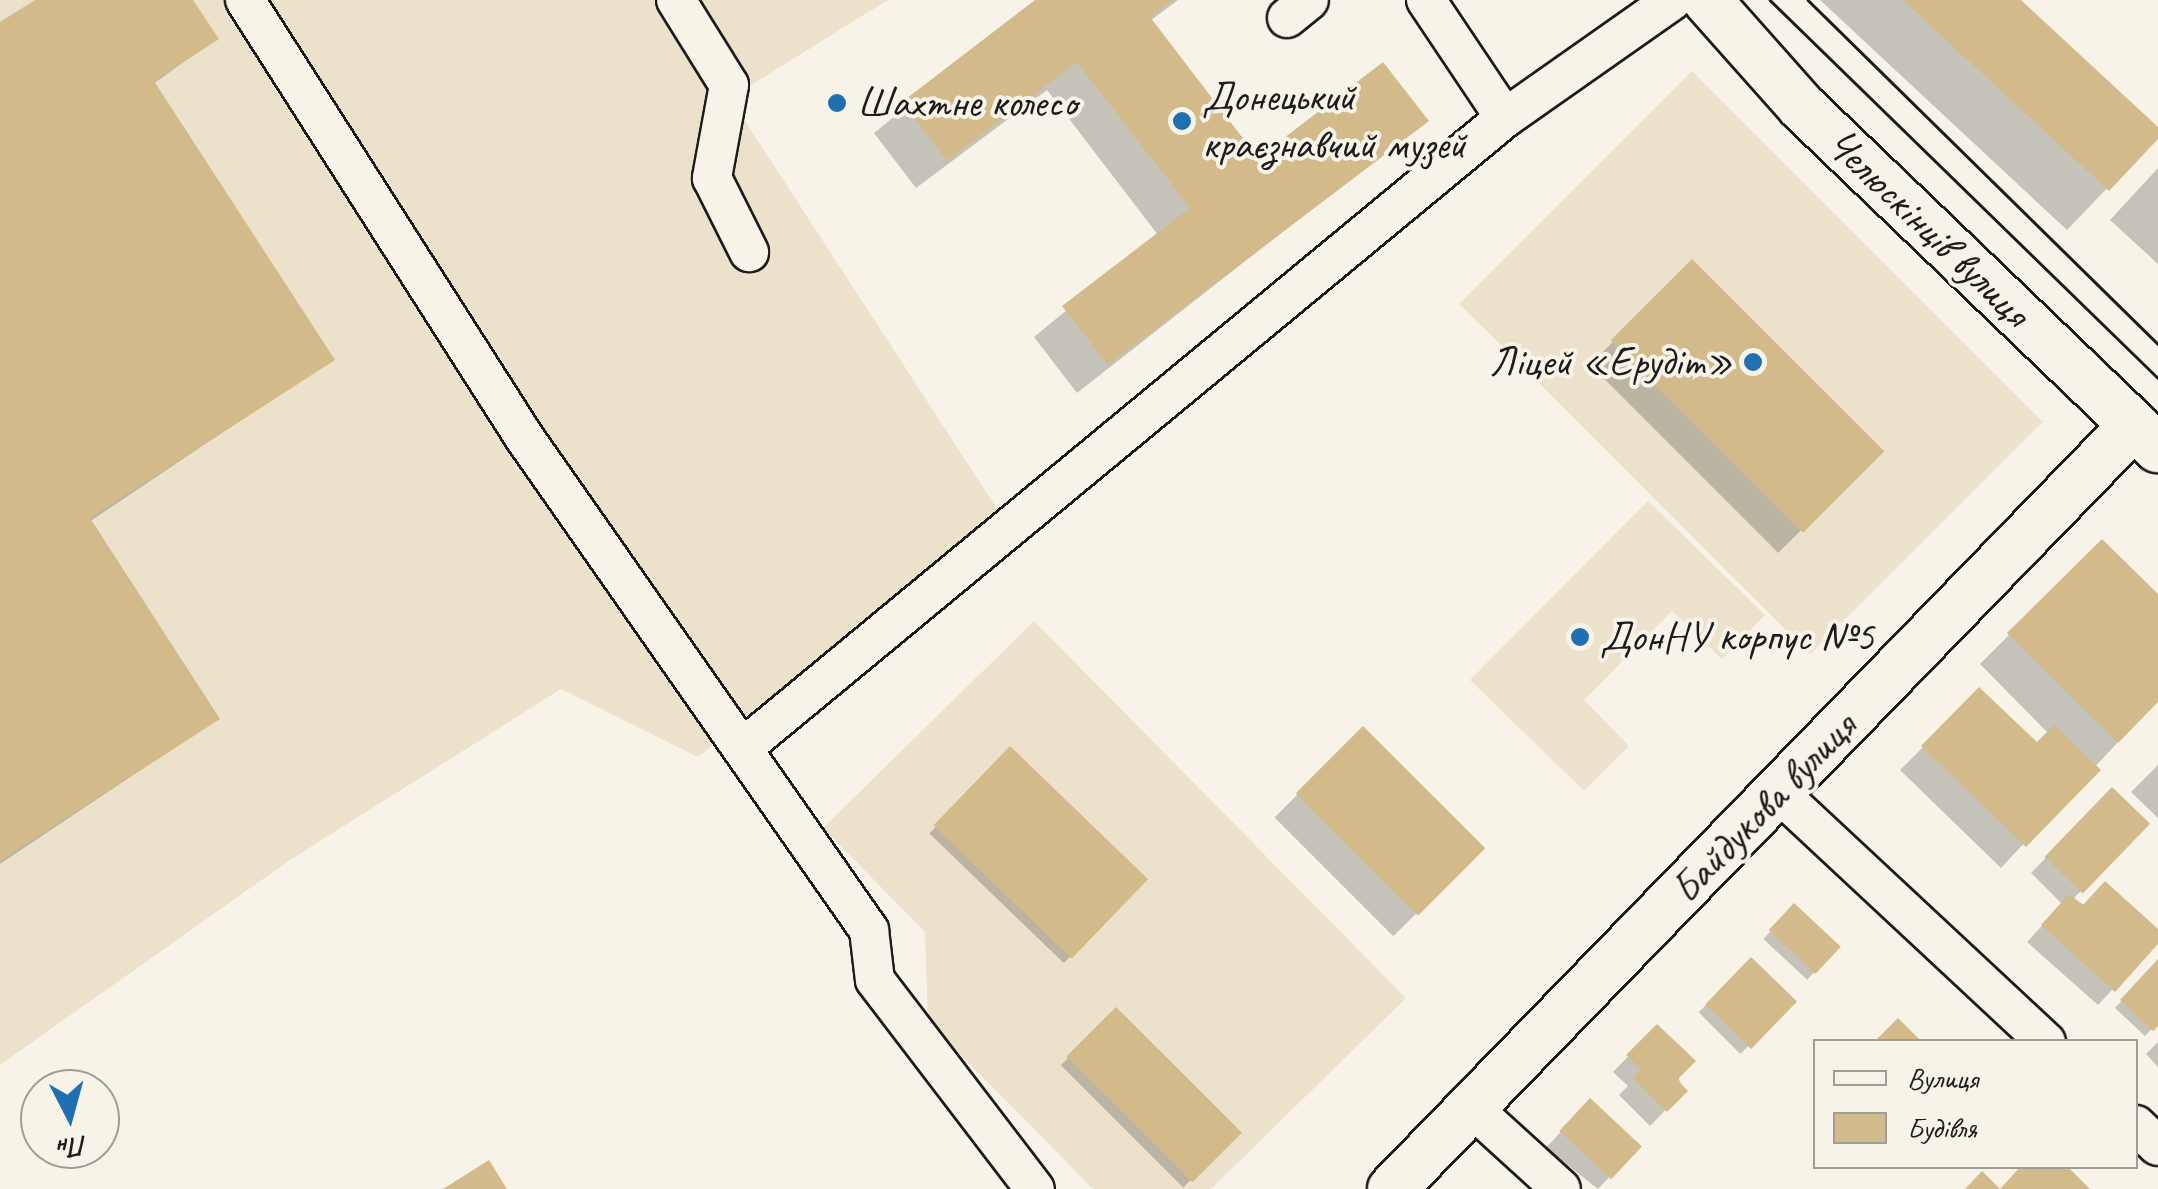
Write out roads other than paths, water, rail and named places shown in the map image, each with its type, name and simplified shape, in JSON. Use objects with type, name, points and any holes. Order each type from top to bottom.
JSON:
[{"type":"main road","name":"Челюскінців вулиця","points":[[1707,0],[1802,108],[2146,437]]},
{"type":"main road","name":"Байдукова вулиця","points":[[1392,1189],[1778,792],[2146,437]]},
{"type":"street","points":[[245,0],[524,437],[869,930],[874,980],[1034,1189]]},
{"type":"street","points":[[676,0],[729,85],[712,178],[748,252]]},
{"type":"street","points":[[1426,0],[1504,118]]},
{"type":"street","points":[[744,747],[1504,118],[1673,0]]},
{"type":"street","points":[[1778,792],[2043,1039]]},
{"type":"street","points":[[1472,1108],[1561,1189]]},
{"type":"street","points":[[2138,1127],[2158,1146]]},
{"type":"tram line","points":[[1770,0],[2158,378]]},
{"type":"tram line","points":[[1808,0],[2158,344]]},
{"type":"place","name":"Шахтне колесо","points":[[837,103]]},
{"type":"place","name":"Донецький краєзнавчий музей","points":[[1182,121]]},
{"type":"place","name":"Ліцей «Ерудіт»","points":[[1753,362]]},
{"type":"place","name":"ДонНУ корпус №5","points":[[1580,637]]}]
